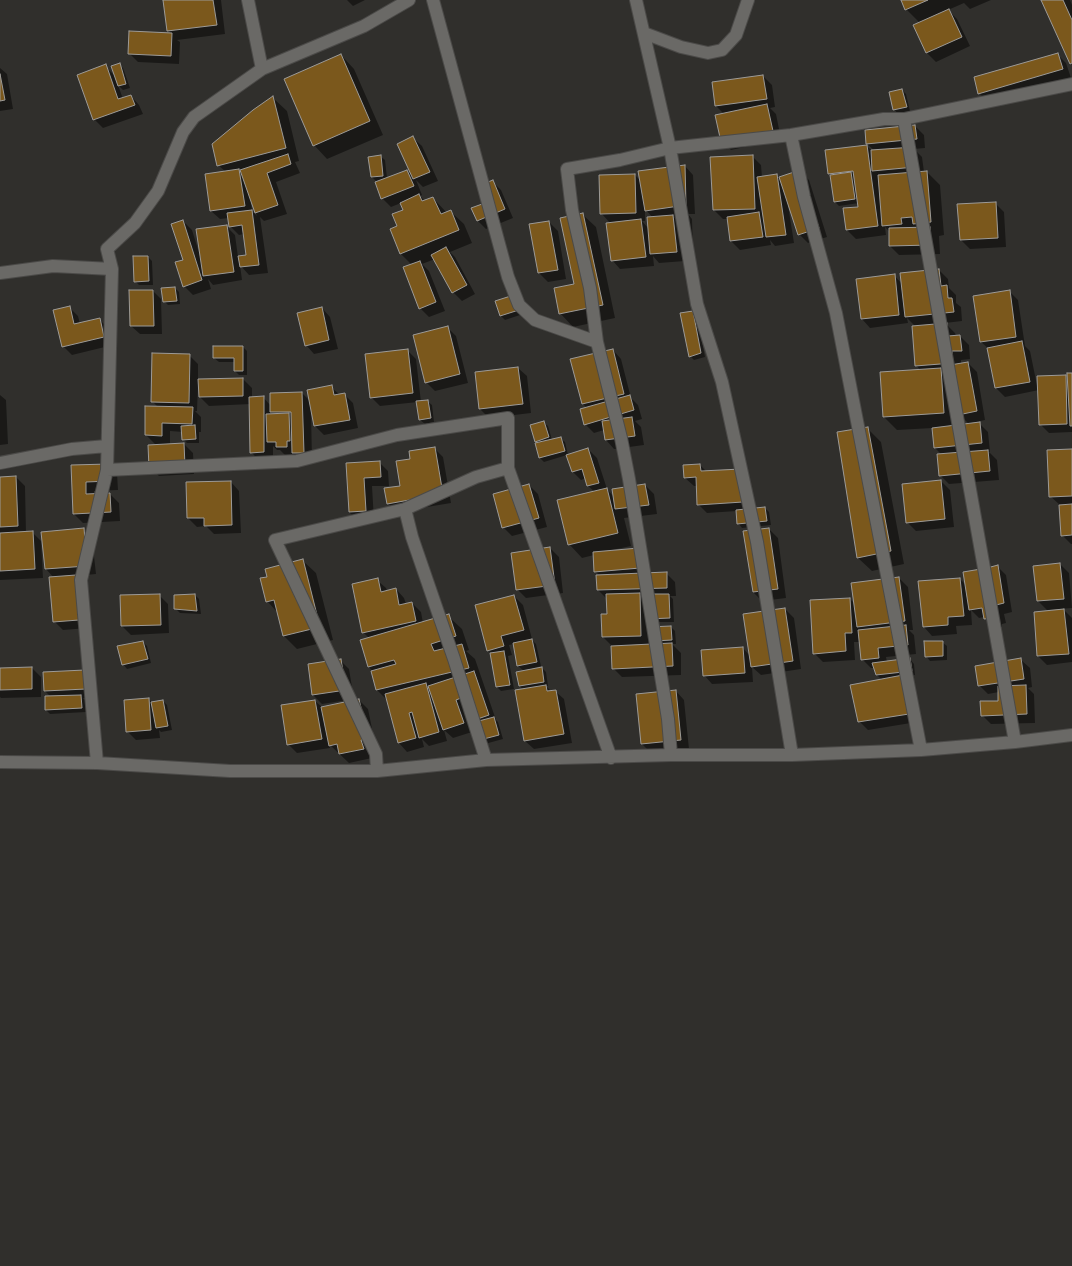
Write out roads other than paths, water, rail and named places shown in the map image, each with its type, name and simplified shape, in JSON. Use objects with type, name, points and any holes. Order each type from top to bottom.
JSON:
[{"type":"street","points":[[248,0],[262,69]]},
{"type":"street","points":[[97,763],[81,580],[107,470],[112,269],[107,249],[135,223],[158,191],[183,132],[194,117],[262,69],[364,26],[409,0]]},
{"type":"street","points":[[433,0],[508,277],[519,305],[535,320],[597,342]]},
{"type":"street","points":[[636,0],[670,148],[697,304],[722,382],[757,542],[792,756]]},
{"type":"street","points":[[644,33],[681,47],[708,53],[722,50],[736,35],[748,0]]},
{"type":"street","points":[[671,756],[668,719],[629,479],[621,438],[597,342],[590,288],[572,210],[567,169],[620,160],[670,148],[791,134],[884,119],[904,119],[1072,84]]},
{"type":"street","points":[[904,119],[1015,742]]},
{"type":"street","points":[[791,134],[804,197],[836,313],[921,750]]},
{"type":"street","points":[[0,273],[53,266],[112,269]]},
{"type":"street","points":[[107,470],[298,461],[397,435],[508,418],[508,468],[611,758]]},
{"type":"street","points":[[0,463],[72,449],[108,446]]},
{"type":"street","points":[[377,771],[376,754],[275,540],[405,509],[476,477],[508,468]]},
{"type":"street","points":[[405,509],[412,537],[454,659],[486,760]]},
{"type":"street","points":[[0,762],[97,763],[230,771],[377,771],[486,760],[671,756],[792,756],[921,750],[1015,742],[1072,735]]}]
